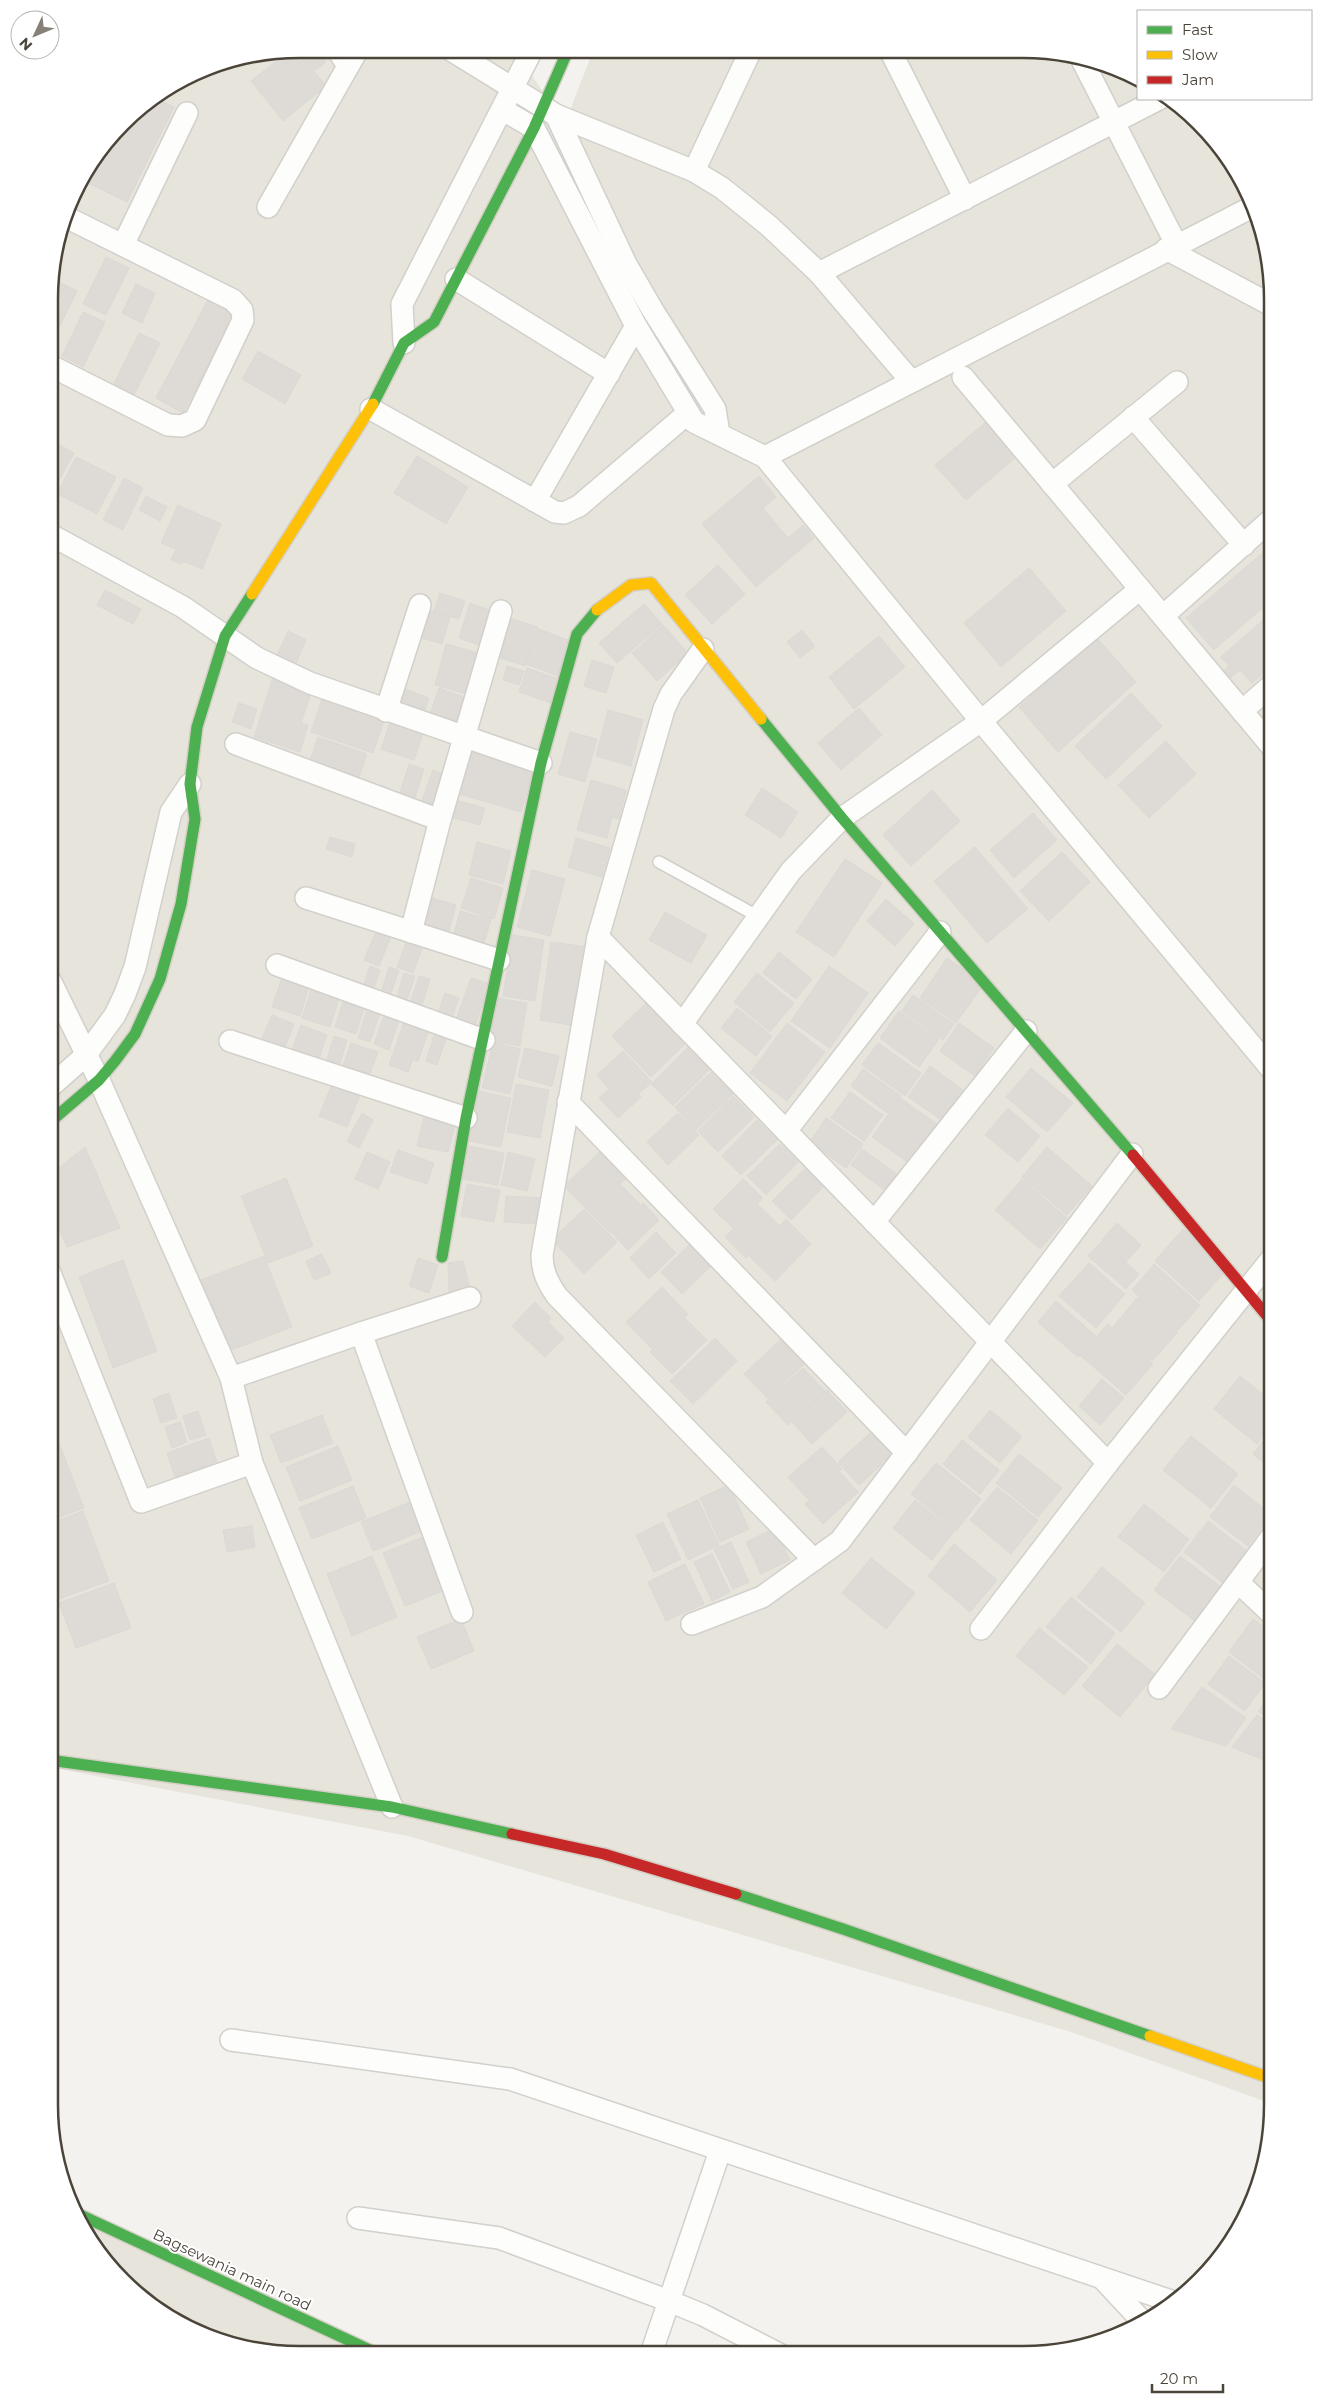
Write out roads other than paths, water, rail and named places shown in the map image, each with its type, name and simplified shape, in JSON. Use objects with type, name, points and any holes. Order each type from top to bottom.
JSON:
[{"type":"street","points":[[268,207],[346,58]]},
{"type":"street","points":[[464,58],[550,110],[694,171],[742,203],[819,273],[911,381]]},
{"type":"street","points":[[404,343],[402,304],[515,88],[528,58]]},
{"type":"street","points":[[58,1115],[99,1080],[135,1034],[150,1006],[171,946],[181,904],[195,819],[190,784],[202,705],[225,636],[371,409],[404,343],[434,322],[534,128],[550,110],[566,58]]},
{"type":"street","points":[[694,171],[747,58]]},
{"type":"street","points":[[894,58],[965,199]]},
{"type":"street","points":[[1085,66],[1114,122],[1171,246],[1264,301]]},
{"type":"street","points":[[819,273],[1157,100]]},
{"type":"street","points":[[503,110],[534,128],[636,326],[694,422],[765,457],[981,721],[1264,1060]]},
{"type":"street","points":[[550,110],[626,264],[656,317],[715,409],[719,434]]},
{"type":"street","points":[[123,245],[187,112]]},
{"type":"street","points":[[765,457],[1171,246],[1247,209]]},
{"type":"street","points":[[58,370],[168,425],[182,426],[194,420],[243,320],[242,310],[233,300],[71,219]]},
{"type":"street","points":[[456,279],[609,374]]},
{"type":"street","points":[[535,501],[636,326]]},
{"type":"street","points":[[963,377],[1264,737]]},
{"type":"street","points":[[1052,484],[1177,382]]},
{"type":"street","points":[[371,409],[555,512],[564,512],[579,506],[688,413]]},
{"type":"street","points":[[1133,417],[1244,545]]},
{"type":"street","points":[[1163,616],[1264,526]]},
{"type":"street","points":[[58,539],[183,606],[257,658],[310,683],[541,763]]},
{"type":"street","points":[[442,1257],[466,1118],[541,763],[577,634],[593,613],[631,585],[646,582],[651,583],[842,818],[1132,1154],[1264,1311]]},
{"type":"street","points":[[682,1024],[791,871],[842,818],[981,721],[1140,589]]},
{"type":"street","points":[[386,710],[420,605]]},
{"type":"street","points":[[411,932],[440,820],[501,611]]},
{"type":"street","points":[[703,649],[664,709],[598,937],[542,1255],[542,1269],[557,1296],[814,1560]]},
{"type":"street","points":[[1242,711],[1264,692]]},
{"type":"street","points":[[236,744],[440,820]]},
{"type":"street","points":[[58,1080],[86,1056],[115,1015],[125,994],[135,967],[171,812],[190,784]]},
{"type":"street","points":[[306,898],[499,960]]},
{"type":"street","points":[[786,1131],[940,932]]},
{"type":"street","points":[[598,937],[1108,1463]]},
{"type":"street","points":[[278,965],[484,1040]]},
{"type":"street","points":[[58,997],[99,1080],[231,1378],[252,1463],[392,1807]]},
{"type":"street","points":[[874,1222],[1026,1031]]},
{"type":"street","points":[[230,1041],[466,1118]]},
{"type":"street","points":[[568,1102],[907,1453]]},
{"type":"street","points":[[692,1624],[762,1597],[840,1541],[1132,1154]]},
{"type":"street","points":[[981,1629],[1108,1463],[1264,1268]]},
{"type":"street","points":[[58,1293],[141,1502],[252,1463]]},
{"type":"street","points":[[231,1378],[470,1298]]},
{"type":"street","points":[[361,1333],[462,1612]]},
{"type":"street","points":[[1159,1688],[1264,1548]]},
{"type":"street","points":[[1238,1582],[1264,1607]]},
{"type":"street","points":[[58,1761],[392,1807],[604,1854],[658,1869],[852,1932],[1264,2076]]},
{"type":"street","points":[[232,2040],[510,2079],[1166,2299]]},
{"type":"street","points":[[654,2346],[720,2151]]},
{"type":"street","name":"Bagsewania main road","points":[[85,2217],[355,2346]]},
{"type":"street","points":[[358,2218],[499,2238],[669,2301],[703,2315],[766,2346]]},
{"type":"street","points":[[1101,2277],[1138,2317]]},
{"type":"lane","points":[[659,862],[759,917]]}]
